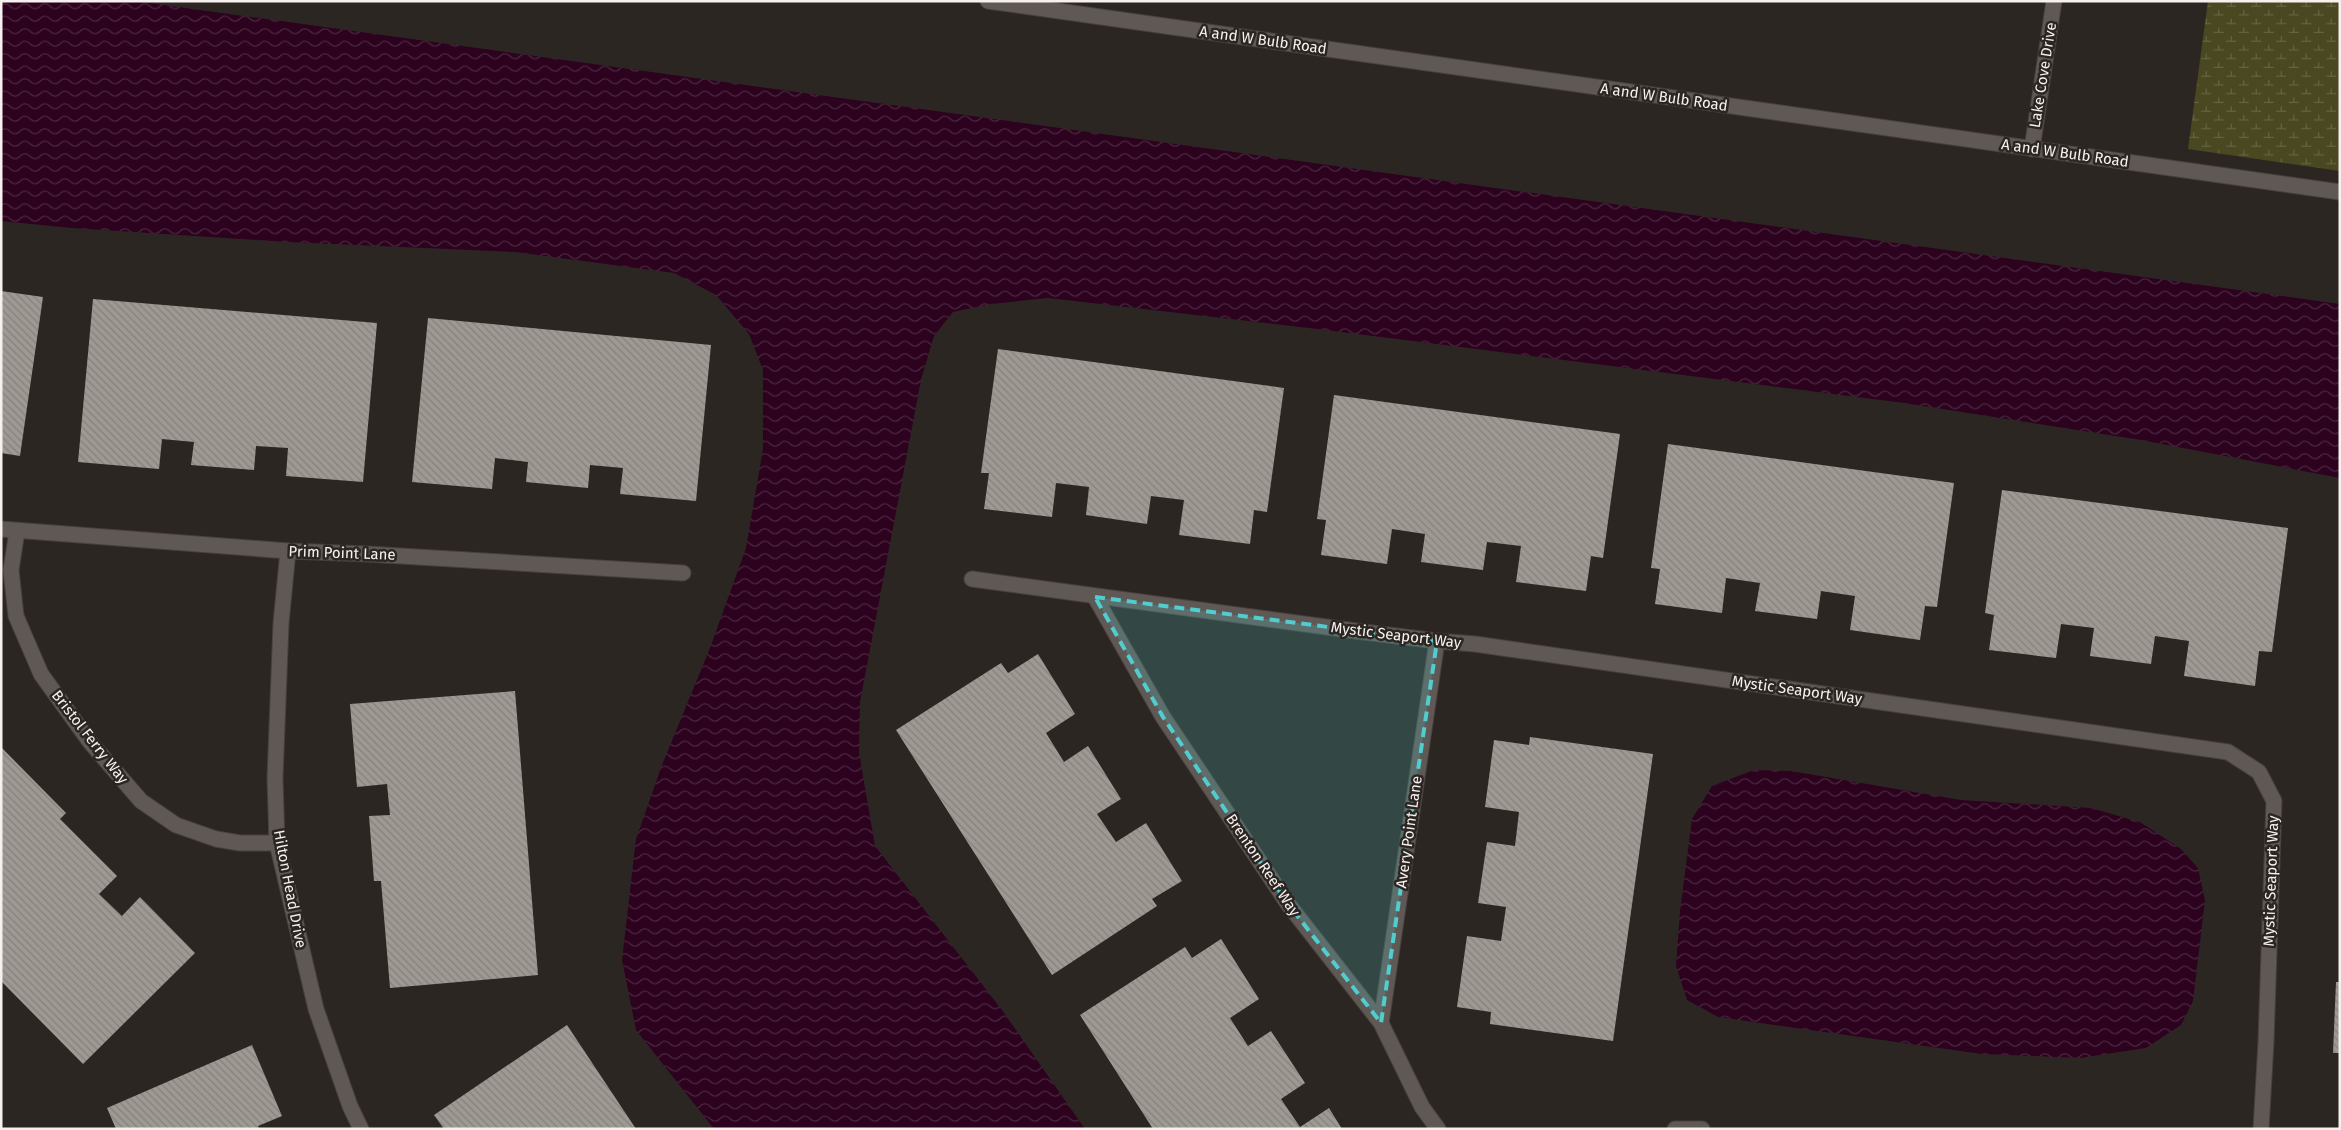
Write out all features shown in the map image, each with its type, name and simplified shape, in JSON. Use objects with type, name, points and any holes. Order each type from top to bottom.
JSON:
[{"type":"street","name":"A and W Bulb Road","points":[[988,1],[2340,192]]},
{"type":"street","name":"Lake Cove Drive","points":[[2032,149],[2054,1]]},
{"type":"street","name":"Prim Point Lane","points":[[1,529],[288,551],[682,573]]},
{"type":"street","name":"Bristol Ferry Way","points":[[17,531],[11,570],[16,616],[41,674],[90,742],[141,800],[176,825],[216,839],[240,843],[277,842]]},
{"type":"street","name":"Hilton Head Drive","points":[[288,551],[281,623],[275,778],[277,842],[316,1009],[360,1129]]},
{"type":"street","name":"Mystic Seaport Way","points":[[972,579],[1437,642],[1475,644],[2228,752],[2259,772],[2274,801],[2266,1042],[2261,1129]]},
{"type":"street","name":"Brenton Reef Way","points":[[1096,597],[1163,717],[1288,904],[1381,1024],[1422,1107],[1438,1129]]},
{"type":"street","name":"Avery Point Lane","points":[[1381,1024],[1437,642]]},
{"type":"street","points":[[1675,1129],[1702,1129]]},
{"type":"highlighted area","points":[[1095,597],[1437,641],[1381,1023],[1288,904],[1163,717]]},
{"type":"green space","points":[[2208,1],[2340,1],[2340,171],[2188,149]]},
{"type":"water","points":[[1,1],[135,1],[2340,304],[2340,478],[2141,440],[1904,403],[1317,329],[1048,298],[991,304],[953,312],[934,336],[921,380],[860,702],[859,753],[875,846],[1002,1010],[1085,1129],[714,1129],[636,1030],[622,960],[636,839],[662,765],[710,648],[746,548],[763,449],[763,370],[749,334],[716,295],[674,273],[515,252],[287,242],[71,228],[1,221]]},
{"type":"water","points":[[1754,770],[1791,771],[1961,800],[2091,808],[2140,822],[2181,849],[2198,868],[2205,900],[2193,1001],[2181,1025],[2146,1048],[2080,1058],[1982,1054],[1718,1017],[1687,1000],[1676,966],[1680,911],[1692,819],[1712,786]]},
{"type":"building","points":[[1,291],[43,297],[20,456],[1,453]]},
{"type":"building","points":[[93,299],[377,323],[363,482],[286,476],[288,448],[256,446],[254,470],[191,465],[194,442],[162,439],[159,469],[78,462]]},
{"type":"building","points":[[428,318],[711,345],[696,501],[620,494],[623,468],[590,465],[588,488],[526,482],[528,462],[495,458],[492,489],[412,482]]},
{"type":"building","points":[[998,349],[1284,388],[1267,512],[1254,510],[1250,544],[1179,535],[1184,500],[1151,496],[1147,524],[1086,515],[1089,487],[1056,483],[1052,517],[984,509],[989,473],[981,473]]},
{"type":"building","points":[[1334,395],[1620,434],[1603,558],[1591,556],[1586,591],[1516,582],[1521,546],[1487,542],[1483,570],[1421,562],[1425,534],[1392,529],[1387,564],[1321,555],[1326,520],[1317,519]]},
{"type":"building","points":[[1668,444],[1954,483],[1937,607],[1925,606],[1920,640],[1850,630],[1855,596],[1821,591],[1817,619],[1755,611],[1760,583],[1726,578],[1722,613],[1655,604],[1660,569],[1651,568]]},
{"type":"building","points":[[2002,490],[2288,528],[2272,652],[2259,651],[2255,686],[2184,676],[2189,641],[2155,636],[2151,664],[2090,656],[2094,628],[2061,624],[2056,658],[1989,650],[1994,615],[1985,613]]},
{"type":"building","points":[[1038,654],[1075,714],[1046,733],[1064,762],[1088,746],[1121,799],[1097,814],[1116,842],[1146,823],[1182,881],[1152,899],[1157,906],[1052,975],[896,730],[1001,663],[1008,673]]},
{"type":"building","points":[[515,691],[538,975],[390,988],[381,881],[374,881],[369,816],[390,815],[387,784],[357,787],[350,704]]},
{"type":"building","points":[[1530,737],[1653,754],[1613,1041],[1490,1024],[1491,1012],[1457,1007],[1467,936],[1501,941],[1506,907],[1478,903],[1487,842],[1515,846],[1519,812],[1485,807],[1494,740],[1529,745]]},
{"type":"building","points":[[1,747],[66,813],[60,819],[117,876],[99,894],[122,916],[140,897],[195,953],[83,1064],[1,981]]},
{"type":"building","points":[[1221,939],[1259,999],[1230,1018],[1248,1046],[1271,1031],[1305,1083],[1281,1099],[1300,1127],[1329,1108],[1342,1129],[1153,1129],[1080,1015],[1185,947],[1192,958]]},
{"type":"building","points":[[2336,982],[2340,982],[2340,1053],[2333,1053]]},
{"type":"building","points":[[567,1025],[636,1129],[444,1129],[434,1115]]},
{"type":"building","points":[[252,1045],[282,1116],[258,1126],[259,1129],[116,1129],[107,1108]]}]
